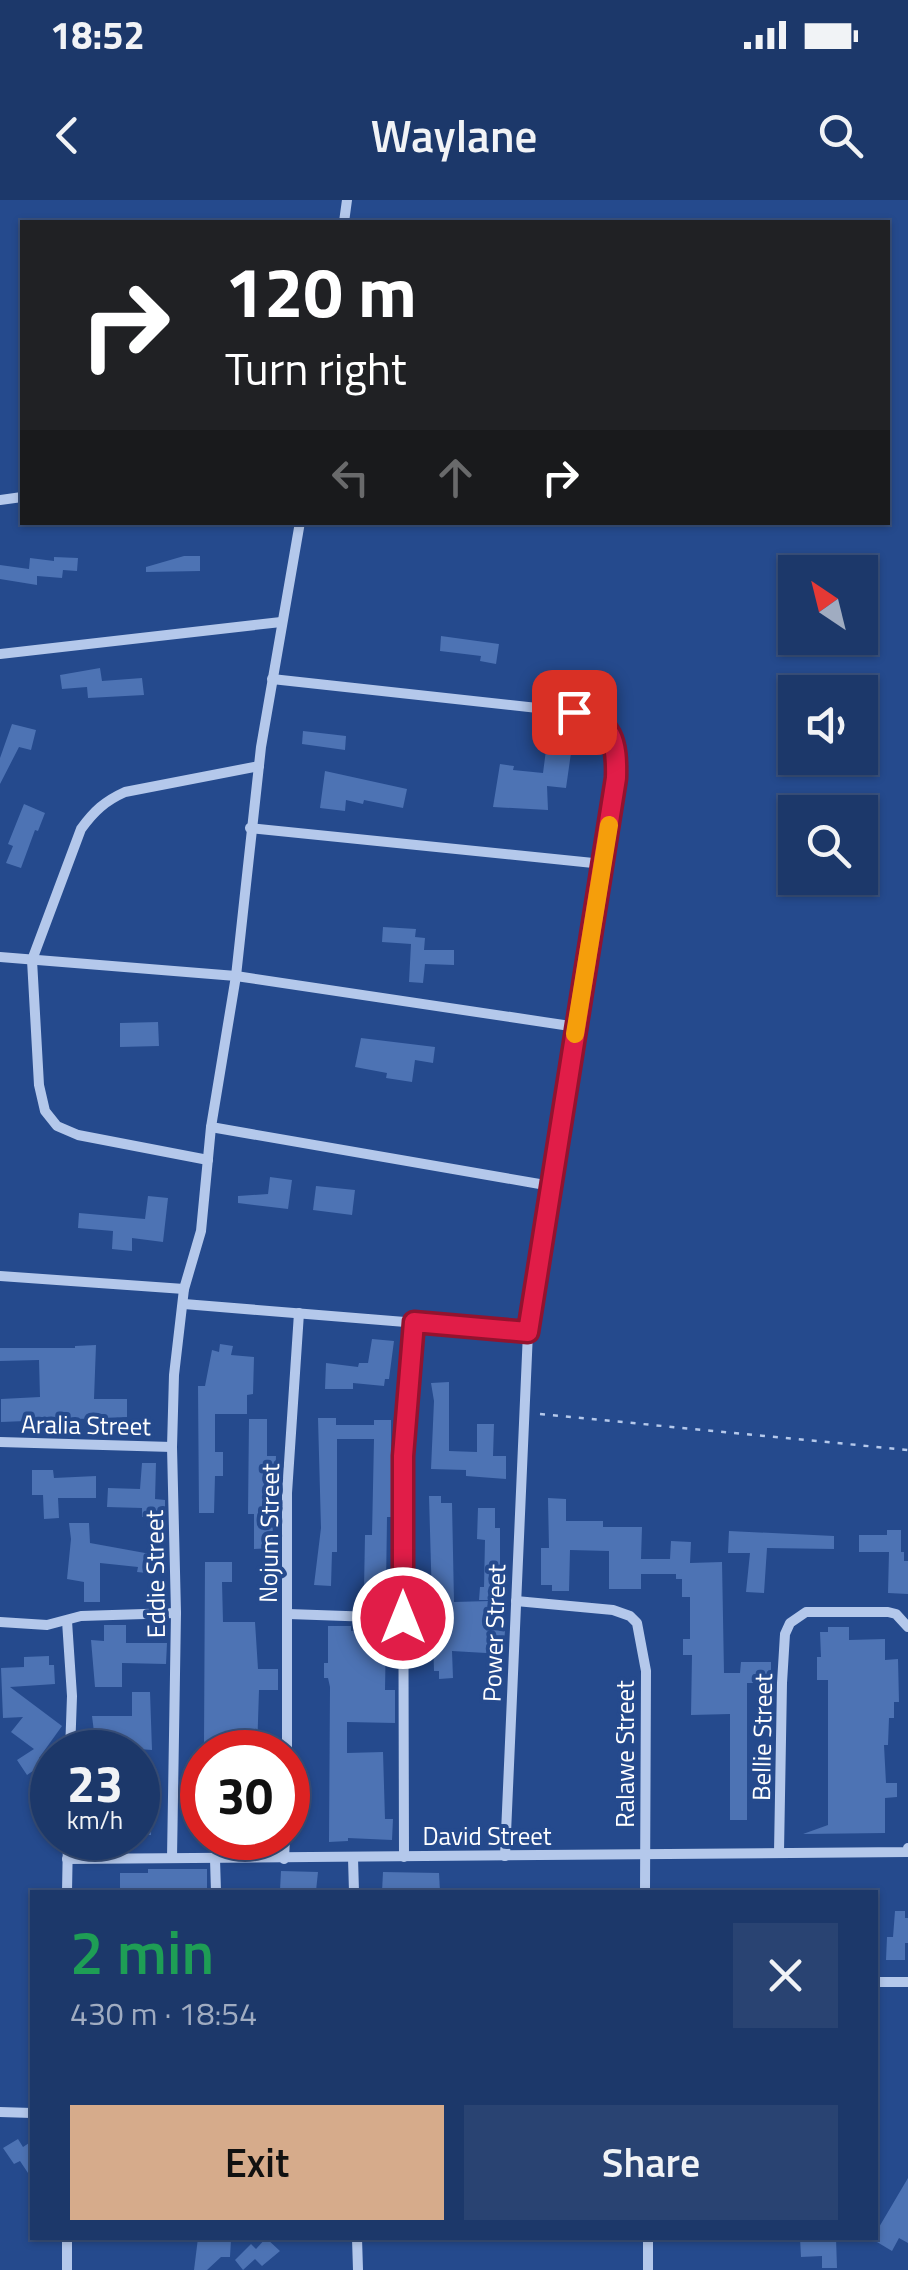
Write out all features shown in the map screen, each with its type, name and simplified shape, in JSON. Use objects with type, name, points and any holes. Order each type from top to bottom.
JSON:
[{"type":"street","name":"Eddie Street","points":[[172,1858],[174,1375],[184,1289],[201,1232],[211,1127],[236,976],[250,828],[299,525]]},
{"type":"street","points":[[0,654],[281,622]]},
{"type":"street","name":"Power Street","points":[[272,679],[592,716],[612,736],[617,755],[528,1332],[505,1856]]},
{"type":"street","points":[[208,1160],[78,1135],[57,1126],[45,1110],[39,1085],[32,960],[82,829],[107,800],[125,792],[259,766]]},
{"type":"street","points":[[250,828],[602,864]]},
{"type":"street","points":[[0,957],[236,976],[577,1027]]},
{"type":"street","points":[[211,1127],[551,1186]]},
{"type":"street","points":[[0,1276],[184,1289]]},
{"type":"street","points":[[184,1304],[528,1332]]},
{"type":"street","name":"Nojum Street","points":[[287,1730],[287,1493],[299,1313]]},
{"type":"street","points":[[404,1857],[403,1456],[414,1322]]},
{"type":"street","name":"Aralia Street","points":[[0,1442],[172,1447]]},
{"type":"street","name":"Ralawe Street","points":[[516,1602],[612,1610],[633,1619],[643,1644],[646,1670],[645,1890]]},
{"type":"street","name":"Bellie Street","points":[[779,1852],[782,1683],[785,1634],[790,1623],[806,1612],[888,1612],[907,1625]]},
{"type":"street","points":[[0,1622],[47,1624],[82,1616],[176,1613]]},
{"type":"street","points":[[288,1614],[403,1618]]},
{"type":"street","points":[[67,1621],[71,1730]]},
{"type":"street","name":"David Street","points":[[310,1859],[908,1850]]},
{"type":"street","name":"David Street","points":[[160,1858],[180,1858]]},
{"type":"street","points":[[353,1858],[354,1890]]},
{"type":"street","points":[[67,1860],[67,1890]]},
{"type":"street","points":[[215,1860],[216,1890]]},
{"type":"street","points":[[878,1982],[908,1982]]},
{"type":"street","points":[[0,2112],[30,2113]]},
{"type":"street","points":[[67,2240],[67,2270]]},
{"type":"street","points":[[357,2240],[358,2270]]},
{"type":"street","points":[[648,2240],[648,2270]]},
{"type":"path","points":[[524,1412],[908,1450]]},
{"type":"building","points":[[184,556],[200,556],[200,571],[146,572],[146,567]]},
{"type":"building","points":[[54,557],[78,558],[77,571],[63,570],[62,578],[37,576],[37,585],[0,579],[0,565],[29,569],[30,558],[54,561]]},
{"type":"building","points":[[441,636],[499,644],[496,664],[480,661],[481,656],[440,651]]},
{"type":"building","points":[[100,668],[102,681],[142,678],[144,695],[88,698],[87,687],[62,689],[60,675]]},
{"type":"building","points":[[12,724],[36,730],[31,750],[19,747],[0,784],[0,758]]},
{"type":"building","points":[[303,731],[346,736],[345,750],[302,744]]},
{"type":"building","points":[[546,750],[571,753],[566,788],[547,786],[548,810],[493,807],[500,764],[514,766],[513,770],[543,773]]},
{"type":"building","points":[[325,771],[407,789],[403,808],[346,800],[345,811],[320,808]]},
{"type":"building","points":[[24,804],[45,813],[21,868],[6,863],[13,846],[8,844]]},
{"type":"building","points":[[383,927],[416,929],[415,937],[425,938],[424,950],[454,950],[454,965],[425,964],[423,983],[409,982],[411,944],[382,942]]},
{"type":"building","points":[[158,1022],[159,1046],[120,1047],[120,1023]]},
{"type":"building","points":[[361,1038],[435,1047],[433,1063],[415,1060],[412,1082],[386,1078],[387,1073],[355,1067]]},
{"type":"building","points":[[270,1177],[292,1180],[288,1209],[238,1203],[238,1196],[268,1194]]},
{"type":"building","points":[[316,1186],[355,1190],[352,1215],[313,1210]]},
{"type":"building","points":[[148,1196],[168,1198],[163,1242],[132,1238],[132,1251],[112,1249],[113,1231],[78,1228],[79,1213],[145,1219]]},
{"type":"building","points":[[372,1339],[394,1341],[389,1379],[385,1379],[384,1386],[353,1383],[353,1389],[325,1389],[326,1363],[358,1367],[359,1363],[368,1363]]},
{"type":"building","points":[[220,1344],[233,1346],[231,1355],[254,1357],[253,1394],[247,1395],[247,1414],[215,1414],[215,1452],[223,1452],[223,1476],[215,1476],[214,1513],[199,1513],[198,1386],[205,1386],[212,1350],[219,1352]]},
{"type":"building","points":[[96,1345],[94,1399],[127,1399],[127,1417],[1,1422],[1,1399],[40,1397],[39,1360],[0,1361],[0,1348]]},
{"type":"building","points":[[449,1382],[449,1451],[477,1452],[477,1424],[494,1424],[493,1456],[506,1456],[506,1479],[466,1476],[466,1470],[431,1469],[431,1383]]},
{"type":"building","points":[[318,1418],[336,1418],[336,1425],[374,1425],[374,1420],[391,1420],[386,1589],[364,1589],[365,1535],[372,1535],[374,1439],[337,1439],[337,1552],[332,1552],[331,1586],[314,1585],[321,1528]]},
{"type":"building","points":[[249,1419],[267,1419],[267,1456],[276,1456],[272,1548],[254,1549],[254,1514],[248,1514]]},
{"type":"building","points":[[142,1463],[156,1463],[155,1499],[165,1500],[165,1518],[142,1517],[142,1508],[107,1507],[108,1488],[140,1489]]},
{"type":"building","points":[[32,1470],[53,1470],[54,1478],[96,1476],[96,1498],[58,1498],[59,1518],[44,1519],[43,1495],[32,1495]]},
{"type":"building","points":[[429,1496],[441,1496],[441,1503],[452,1503],[454,1602],[490,1601],[490,1630],[505,1631],[503,1654],[452,1651],[453,1678],[439,1679],[439,1671],[434,1671]]},
{"type":"building","points":[[548,1498],[566,1499],[566,1521],[603,1521],[603,1527],[642,1527],[641,1559],[670,1559],[671,1541],[691,1542],[690,1563],[722,1562],[724,1673],[740,1673],[741,1662],[771,1662],[771,1683],[747,1683],[747,1820],[730,1820],[730,1714],[691,1715],[692,1655],[683,1655],[683,1639],[690,1639],[690,1597],[682,1597],[682,1579],[676,1579],[676,1574],[641,1574],[641,1589],[609,1589],[609,1551],[570,1550],[569,1591],[552,1591],[552,1585],[541,1585],[541,1548],[549,1548]]},
{"type":"building","points":[[478,1508],[495,1508],[495,1528],[500,1528],[500,1600],[479,1600],[480,1587],[484,1587],[485,1540],[477,1539]]},
{"type":"building","points":[[69,1523],[89,1523],[90,1543],[156,1555],[156,1574],[137,1572],[138,1567],[100,1563],[100,1602],[84,1602],[84,1582],[67,1579]]},
{"type":"building","points":[[887,1530],[901,1530],[901,1552],[859,1552],[859,1535],[887,1535]]},
{"type":"building","points":[[729,1531],[834,1536],[834,1549],[767,1548],[764,1593],[746,1592],[750,1553],[728,1553]]},
{"type":"building","points":[[889,1552],[904,1552],[904,1561],[908,1561],[908,1594],[888,1593]]},
{"type":"building","points":[[205,1562],[232,1562],[232,1582],[222,1582],[223,1622],[255,1622],[258,1669],[278,1669],[278,1690],[259,1690],[258,1730],[204,1730]]},
{"type":"building","points":[[104,1625],[126,1625],[126,1643],[167,1643],[166,1664],[122,1663],[122,1687],[95,1687],[91,1640],[104,1641]]},
{"type":"building","points":[[328,1626],[351,1626],[351,1631],[386,1631],[385,1690],[395,1690],[395,1723],[347,1722],[347,1753],[383,1752],[385,1819],[393,1819],[392,1840],[348,1838],[329,1842],[330,1687],[328,1678],[324,1678]]},
{"type":"building","points":[[828,1627],[849,1627],[849,1640],[885,1639],[885,1660],[898,1659],[899,1702],[894,1702],[888,1745],[884,1745],[886,1783],[897,1783],[897,1797],[885,1798],[885,1833],[803,1834],[828,1825],[828,1680],[817,1680],[817,1657],[821,1657],[820,1632],[828,1632]]},
{"type":"building","points":[[49,1656],[49,1665],[54,1665],[55,1684],[10,1687],[62,1726],[59,1730],[30,1730],[30,1746],[11,1732],[23,1717],[3,1718],[1,1668],[24,1667],[24,1657]]},
{"type":"building","points":[[132,1692],[150,1692],[151,1730],[94,1730],[92,1716],[132,1716]]},
{"type":"building","points":[[30,1752],[30,1773],[27,1775],[17,1760]]},
{"type":"building","points":[[148,1869],[207,1869],[207,1890],[120,1890],[120,1873],[148,1873]]},
{"type":"building","points":[[281,1871],[318,1872],[316,1890],[280,1890]]},
{"type":"building","points":[[383,1872],[439,1873],[440,1890],[382,1890]]},
{"type":"building","points":[[895,1911],[905,1911],[908,1918],[905,1960],[886,1960],[887,1937],[893,1937]]},
{"type":"building","points":[[18,2139],[23,2147],[30,2142],[30,2176],[20,2161],[14,2164],[3,2148]]},
{"type":"building","points":[[908,2178],[908,2243],[899,2238],[892,2251],[874,2240],[878,2240],[878,2229]]},
{"type":"building","points":[[198,2240],[231,2240],[230,2257],[221,2257],[207,2270],[194,2270]]},
{"type":"building","points":[[268,2240],[280,2251],[262,2266],[255,2259],[243,2270],[235,2260],[251,2244],[256,2249]]},
{"type":"building","points":[[800,2240],[836,2240],[837,2268],[822,2268],[822,2256],[801,2257]]},
{"type":"slow traffic","points":[[575,1034],[609,825]]},
{"type":"route","points":[[403,1618],[403,1456],[414,1322],[528,1332],[616,778],[617,755],[612,736],[602,722],[574,712]]}]
